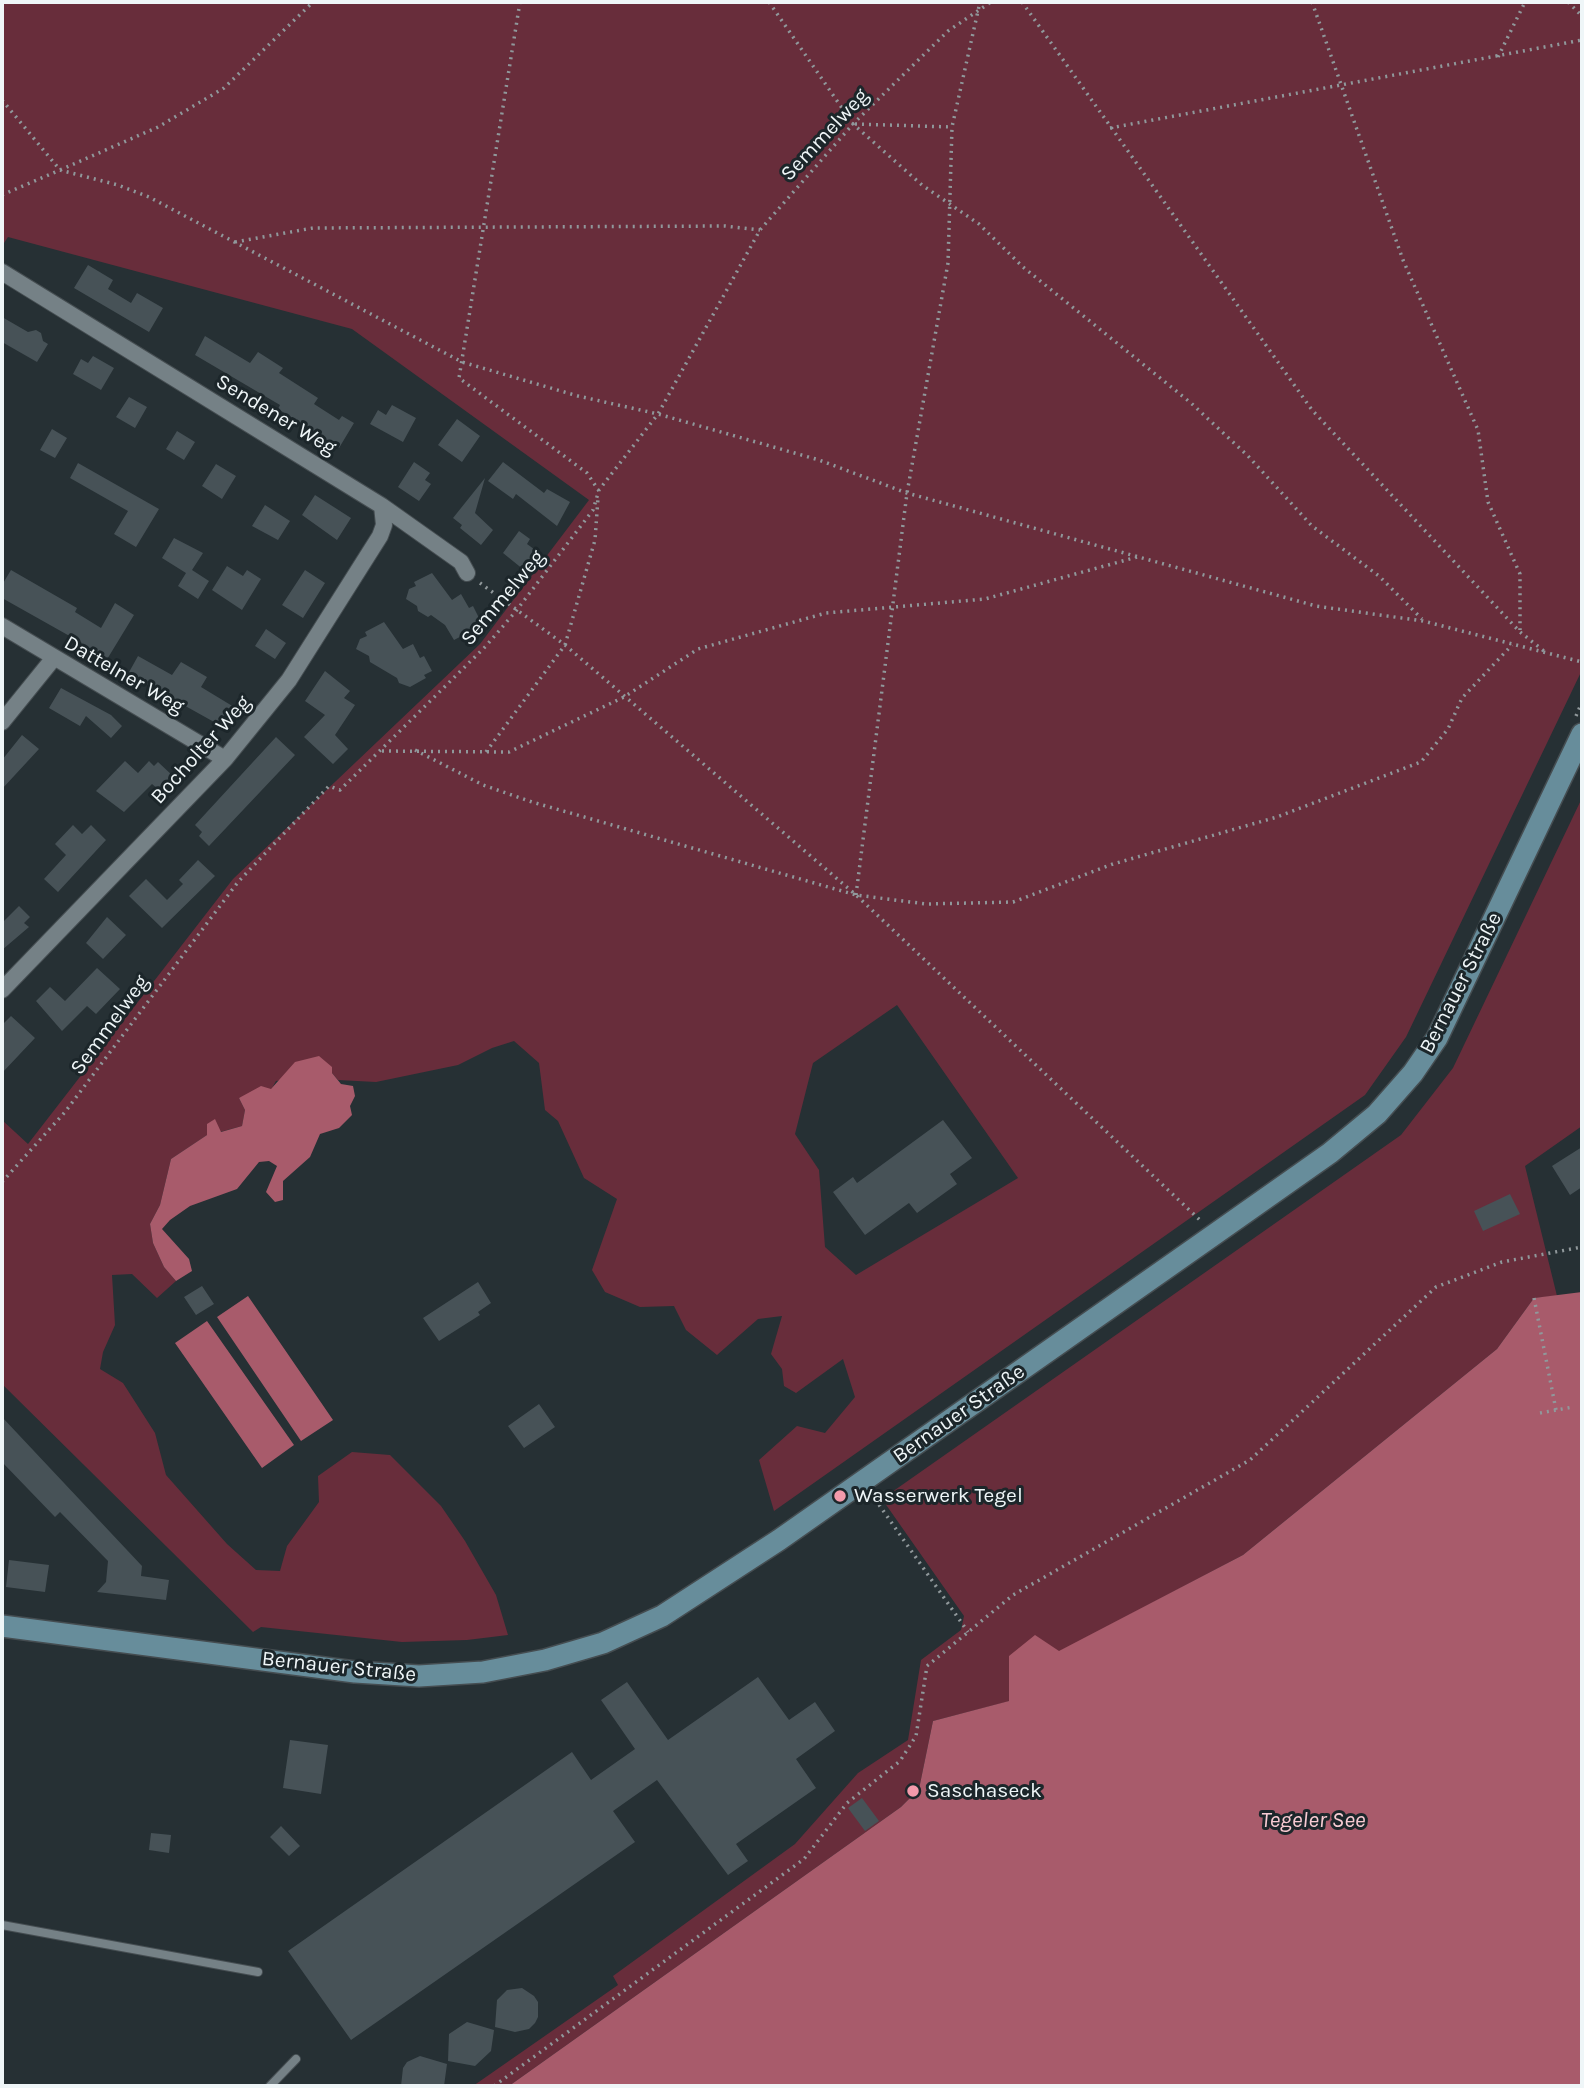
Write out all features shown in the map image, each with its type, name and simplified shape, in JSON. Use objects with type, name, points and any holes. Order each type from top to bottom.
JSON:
[{"type":"main road","name":"Bernauer Straße","points":[[2,1626],[355,1672],[419,1676],[484,1672],[532,1664],[603,1643],[663,1616],[779,1540],[1193,1250],[1330,1153],[1377,1114],[1413,1073],[1437,1038],[1577,728]]},
{"type":"street","name":"Sendener Weg","points":[[2,272],[382,506],[461,562],[467,573]]},
{"type":"street","name":"Bocholter Weg","points":[[2,990],[225,759],[290,679],[335,612],[380,536],[384,525],[382,506]]},
{"type":"street","name":"Dattelner Weg","points":[[2,626],[53,659],[225,759]]},
{"type":"street","points":[[2,722],[53,659]]},
{"type":"lane","points":[[2,1925],[258,1972]]},
{"type":"lane","points":[[270,2086],[296,2059]]},
{"type":"path","points":[[2,195],[158,127],[223,88],[313,2]]},
{"type":"path","points":[[486,752],[565,645],[595,540],[598,490],[587,473],[459,377],[520,2]]},
{"type":"path","points":[[769,2],[853,124],[922,185],[979,224],[1023,267],[1191,403],[1248,456],[1312,526],[1370,568],[1423,621]]},
{"type":"path","points":[[856,895],[907,493],[948,263],[952,127],[980,2]]},
{"type":"path","name":"Semmelweg","points":[[2,1182],[65,1112],[238,882],[329,786],[340,790],[380,752],[486,646],[516,611],[593,510],[598,490],[658,414],[760,230],[853,124],[948,31],[991,2]]},
{"type":"path","points":[[1022,2],[1312,410],[1520,632],[1546,652]]},
{"type":"path","points":[[1312,2],[1403,260],[1478,430],[1488,502],[1520,574],[1520,632]]},
{"type":"path","points":[[1498,57],[1525,2]]},
{"type":"path","points":[[1568,2],[1582,16]]},
{"type":"path","points":[[1109,128],[1341,87],[1582,40]]},
{"type":"path","points":[[2,100],[60,170],[139,193],[461,362],[578,396],[658,414],[818,460],[907,493],[1316,606],[1423,621],[1582,662]]},
{"type":"path","points":[[853,124],[952,127]]},
{"type":"path","points":[[234,243],[313,228],[725,226],[760,230]]},
{"type":"path","points":[[380,752],[509,752],[624,697],[698,649],[826,614],[985,599],[1138,556]]},
{"type":"path","points":[[467,573],[565,645],[856,895],[1200,1220]]},
{"type":"path","points":[[415,750],[483,785],[532,802],[856,895],[926,904],[1013,902],[1113,864],[1278,817],[1421,762],[1448,729],[1462,698],[1512,645]]},
{"type":"path","points":[[1577,728],[1582,702]]},
{"type":"path","points":[[1197,1231],[1206,1225]]},
{"type":"path","points":[[494,2086],[804,1859],[847,1803],[900,1761],[916,1736],[927,1666],[1013,1595],[1250,1460],[1436,1287],[1502,1262],[1582,1247]]},
{"type":"path","points":[[1534,1298],[1556,1410]]},
{"type":"path","points":[[1540,1413],[1573,1407]]},
{"type":"path","points":[[875,1499],[968,1632]]},
{"type":"shaded area","points":[[2,2],[1582,2],[1582,670],[1406,1037],[1365,1095],[774,1511],[759,1460],[797,1426],[825,1433],[855,1397],[843,1359],[796,1393],[784,1386],[782,1369],[771,1354],[782,1316],[758,1319],[717,1355],[686,1330],[674,1306],[640,1307],[605,1292],[592,1270],[617,1199],[584,1178],[558,1121],[545,1110],[539,1063],[514,1041],[492,1048],[458,1065],[376,1082],[338,1080],[332,1073],[276,1081],[271,1090],[239,1098],[245,1110],[242,1126],[220,1132],[214,1120],[207,1135],[171,1159],[160,1205],[150,1224],[153,1243],[164,1267],[176,1281],[157,1298],[132,1274],[112,1275],[115,1325],[103,1352],[100,1369],[123,1383],[155,1433],[166,1475],[227,1544],[256,1570],[280,1571],[287,1546],[319,1502],[318,1476],[352,1452],[390,1455],[441,1506],[465,1541],[496,1595],[508,1635],[467,1640],[402,1642],[261,1627],[253,1632],[2,1384],[2,1120],[28,1144],[233,879],[480,644],[589,500],[352,329],[8,237],[2,246]],"holes":[[[897,1005],[1018,1178],[856,1275],[825,1247],[819,1170],[795,1134],[813,1063]]]},
{"type":"shaded area","points":[[1582,798],[1582,1126],[1525,1166],[1557,1296],[1534,1298],[1497,1349],[1243,1555],[1059,1652],[1009,1656],[1010,1701],[933,1721],[919,1789],[901,1807],[509,2086],[473,2086],[618,1985],[613,1976],[795,1844],[858,1773],[908,1740],[921,1660],[961,1630],[964,1616],[882,1499],[1401,1135],[1453,1068]]},
{"type":"water","points":[[319,1056],[332,1067],[332,1073],[341,1084],[353,1086],[355,1096],[350,1106],[352,1115],[339,1128],[320,1134],[310,1157],[283,1181],[283,1200],[275,1202],[266,1192],[277,1166],[269,1161],[259,1162],[237,1189],[190,1206],[170,1220],[162,1229],[189,1259],[192,1271],[176,1281],[164,1267],[153,1243],[150,1224],[160,1205],[171,1159],[207,1135],[207,1124],[215,1119],[221,1132],[242,1126],[245,1110],[239,1098],[261,1086],[271,1089],[295,1062]]},
{"type":"water","name":"Tegeler See","points":[[1582,1292],[1582,2086],[509,2086],[901,1807],[919,1789],[933,1721],[1009,1701],[1009,1656],[1035,1635],[1059,1651],[1243,1555],[1497,1349],[1534,1298]]},
{"type":"water","points":[[248,1296],[333,1420],[301,1441],[217,1317]]},
{"type":"water","points":[[207,1321],[294,1445],[262,1468],[175,1343]]},
{"type":"building","points":[[88,265],[113,280],[108,289],[131,303],[137,293],[163,308],[149,332],[74,288]]},
{"type":"building","points":[[2,317],[28,332],[36,330],[41,333],[43,341],[48,344],[37,362],[2,342]]},
{"type":"building","points":[[205,336],[250,363],[258,352],[283,368],[279,373],[318,398],[314,404],[339,420],[342,416],[354,423],[339,448],[328,440],[317,444],[318,434],[278,409],[280,405],[195,355]]},
{"type":"building","points":[[93,356],[114,368],[101,390],[73,374],[81,359],[88,363]]},
{"type":"building","points":[[129,397],[147,407],[135,428],[116,417]]},
{"type":"building","points":[[392,405],[416,418],[403,442],[370,424],[378,410],[386,415]]},
{"type":"building","points":[[457,419],[480,436],[462,462],[438,445]]},
{"type":"building","points":[[52,429],[67,438],[55,458],[40,450]]},
{"type":"building","points":[[177,431],[195,442],[184,460],[166,449]]},
{"type":"building","points":[[414,462],[430,473],[425,480],[431,484],[419,501],[398,487]]},
{"type":"building","points":[[503,462],[544,493],[547,489],[570,502],[557,526],[516,494],[513,499],[488,481]]},
{"type":"building","points":[[78,463],[159,509],[136,547],[114,534],[128,511],[70,478]]},
{"type":"building","points":[[216,464],[236,476],[222,499],[202,486]]},
{"type":"building","points":[[485,478],[475,513],[493,530],[481,545],[460,528],[462,525],[453,518]]},
{"type":"building","points":[[315,495],[351,518],[337,540],[302,515]]},
{"type":"building","points":[[265,505],[290,521],[278,540],[252,526]]},
{"type":"building","points":[[519,531],[530,539],[527,544],[538,552],[524,570],[503,553]]},
{"type":"building","points":[[174,538],[203,553],[192,570],[209,581],[198,599],[178,586],[186,573],[162,558]]},
{"type":"building","points":[[227,566],[243,576],[247,570],[261,579],[242,610],[212,590]]},
{"type":"building","points":[[11,570],[77,608],[75,612],[101,628],[115,603],[134,615],[106,661],[80,646],[82,643],[2,598],[2,585]]},
{"type":"building","points":[[305,570],[325,583],[303,618],[282,605]]},
{"type":"building","points":[[432,573],[452,600],[461,594],[469,608],[473,606],[481,622],[473,626],[475,629],[454,640],[445,625],[431,615],[428,617],[418,611],[417,606],[406,599],[409,589],[416,586],[414,582]]},
{"type":"building","points":[[384,622],[403,649],[413,644],[420,658],[424,656],[432,671],[424,675],[426,678],[410,687],[399,683],[397,678],[370,662],[369,656],[356,649],[360,639],[367,636],[365,632]]},
{"type":"building","points":[[266,629],[286,643],[275,659],[255,646]]},
{"type":"building","points":[[138,656],[172,675],[181,662],[207,677],[201,687],[234,707],[223,727],[128,674]]},
{"type":"building","points":[[325,671],[350,691],[344,698],[355,705],[335,735],[348,749],[333,764],[304,737],[325,715],[305,701]]},
{"type":"building","points":[[61,688],[111,715],[122,726],[111,738],[86,716],[80,726],[49,708]]},
{"type":"building","points":[[22,735],[39,749],[2,789],[2,760]]},
{"type":"building","points":[[276,737],[295,755],[209,846],[199,836],[202,832],[195,825]]},
{"type":"building","points":[[125,761],[138,773],[149,761],[154,766],[158,762],[173,776],[159,790],[152,784],[124,812],[96,791]]},
{"type":"building","points":[[73,825],[82,834],[91,825],[106,840],[58,892],[44,879],[66,855],[55,844]]},
{"type":"building","points":[[198,860],[215,876],[162,928],[129,896],[146,879],[167,900],[183,884],[179,880]]},
{"type":"building","points":[[19,906],[30,917],[24,923],[29,927],[2,950],[2,923]]},
{"type":"building","points":[[107,917],[126,935],[103,959],[86,943]]},
{"type":"building","points":[[97,968],[120,989],[96,1014],[87,1006],[62,1031],[36,1001],[50,987],[65,1001]]},
{"type":"building","points":[[11,1016],[35,1038],[2,1073],[2,1025]]},
{"type":"building","points":[[943,1120],[972,1158],[950,1174],[957,1184],[917,1213],[909,1203],[865,1235],[833,1192],[853,1177],[857,1183]]},
{"type":"building","points":[[1582,1147],[1582,1187],[1570,1195],[1552,1166]]},
{"type":"building","points":[[1510,1194],[1520,1214],[1483,1231],[1474,1211]]},
{"type":"building","points":[[478,1282],[491,1303],[478,1312],[480,1315],[439,1341],[423,1318]]},
{"type":"building","points":[[202,1286],[214,1304],[196,1315],[184,1297]]},
{"type":"building","points":[[539,1404],[555,1427],[524,1448],[508,1426]]},
{"type":"building","points":[[2,1417],[142,1566],[141,1576],[169,1580],[166,1600],[97,1592],[106,1582],[108,1561],[60,1512],[55,1517],[2,1462]]},
{"type":"building","points":[[9,1560],[49,1565],[45,1592],[6,1587]]},
{"type":"building","points":[[758,1677],[789,1720],[815,1702],[835,1731],[796,1759],[816,1788],[736,1844],[748,1861],[728,1875],[657,1780],[613,1811],[635,1842],[351,2040],[288,1951],[572,1752],[591,1780],[635,1749],[601,1700],[627,1682],[668,1740]]},
{"type":"building","points":[[290,1740],[328,1745],[321,1794],[283,1788]]},
{"type":"building","points":[[862,1798],[879,1821],[865,1831],[848,1808]]},
{"type":"building","points":[[281,1826],[300,1846],[289,1856],[270,1837]]},
{"type":"building","points":[[151,1833],[171,1835],[169,1853],[149,1850]]},
{"type":"building","points":[[522,1988],[538,2002],[538,2017],[535,2023],[529,2029],[515,2032],[495,2027],[497,2000],[507,1990]]},
{"type":"building","points":[[467,2022],[494,2030],[491,2051],[475,2066],[448,2061],[449,2034]]},
{"type":"building","points":[[420,2056],[447,2064],[444,2086],[401,2086],[403,2068],[407,2062]]},
{"type":"place","name":"Wasserwerk Tegel","points":[[840,1496]]},
{"type":"place","name":"Saschaseck","points":[[913,1791]]}]
